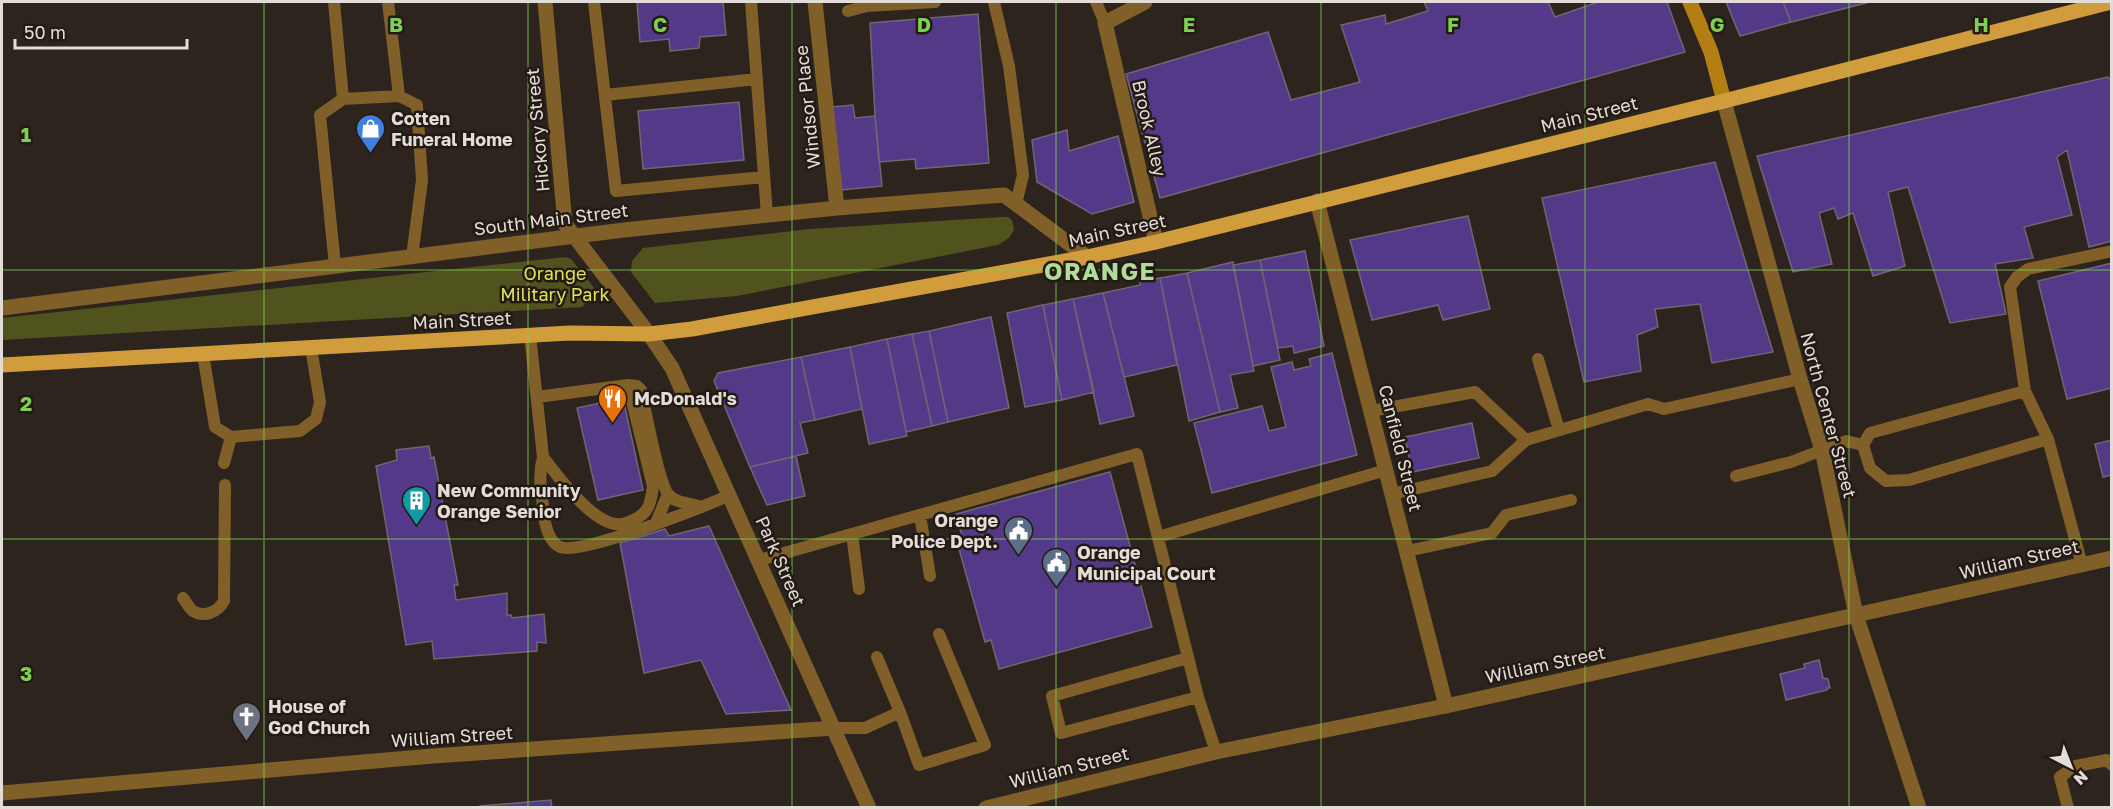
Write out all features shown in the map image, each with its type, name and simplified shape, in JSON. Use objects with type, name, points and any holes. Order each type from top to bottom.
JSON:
[{"type":"main road","points":[[1690,2],[1711,52],[1724,101]]},
{"type":"main road","name":"Main Street","points":[[2,364],[570,333],[649,334],[692,329],[1087,257],[1156,242],[2111,2]]},
{"type":"street","name":"Hickory Street","points":[[545,2],[565,224],[649,334]]},
{"type":"street","name":"Windsor Place","points":[[815,2],[837,208]]},
{"type":"street","points":[[1105,23],[1145,2]]},
{"type":"street","name":"Brook Alley","points":[[1105,23],[1156,242]]},
{"type":"street","name":"North Center Street","points":[[1724,101],[1800,379],[1822,450],[1856,615],[1919,807]]},
{"type":"street","name":"South Main Street","points":[[2,308],[573,236],[837,208],[1004,195],[1087,257]]},
{"type":"street","name":"Canfield Street","points":[[1317,201],[1446,706]]},
{"type":"street","name":"Park Street","points":[[649,334],[672,368],[869,807]]},
{"type":"street","name":"William Street","points":[[986,807],[1216,752],[1446,706],[2112,558]]},
{"type":"street","name":"William Street","points":[[2,793],[442,755],[834,728]]},
{"type":"lane","points":[[334,2],[343,99]]},
{"type":"lane","points":[[388,2],[399,96]]},
{"type":"lane","points":[[594,2],[616,191],[764,177]]},
{"type":"lane","points":[[751,2],[767,215]]},
{"type":"lane","points":[[848,11],[867,6],[935,2]]},
{"type":"lane","points":[[994,2],[1009,66],[1023,175],[1016,204]]},
{"type":"lane","points":[[1096,2],[1105,23]]},
{"type":"lane","points":[[605,94],[757,79]]},
{"type":"lane","points":[[335,266],[320,115],[343,99],[399,96],[417,105],[422,180],[412,257]]},
{"type":"lane","points":[[2082,566],[2048,440],[2025,391],[2010,287],[2017,277],[2028,269],[2112,251]]},
{"type":"lane","points":[[530,336],[543,457],[539,471],[544,514],[549,536],[558,547],[570,549],[627,534],[730,495]]},
{"type":"lane","points":[[203,354],[215,427],[231,437],[300,431],[316,419],[320,402],[311,348]]},
{"type":"lane","points":[[1538,359],[1559,430]]},
{"type":"lane","points":[[1392,494],[1492,471],[1526,440],[1648,404],[1664,409],[1800,379]]},
{"type":"lane","points":[[537,397],[628,385],[637,386],[641,390],[658,465],[668,494],[675,500],[702,507]]},
{"type":"lane","points":[[543,457],[572,494],[601,519],[615,524],[626,523],[645,512],[651,503],[653,486],[628,385]]},
{"type":"lane","points":[[2025,391],[1870,433],[1863,445],[1870,468],[1886,481],[1909,480],[2048,440]]},
{"type":"lane","points":[[1371,411],[1475,392],[1526,440]]},
{"type":"lane","points":[[224,463],[231,437]]},
{"type":"lane","points":[[1736,476],[1791,462],[1846,441],[1863,445]]},
{"type":"lane","points":[[759,560],[1137,454],[1198,697],[1216,752]]},
{"type":"lane","points":[[1158,537],[1386,470]]},
{"type":"lane","points":[[183,598],[193,611],[207,614],[220,608],[224,601],[225,485]]},
{"type":"lane","points":[[656,524],[668,494]]},
{"type":"lane","points":[[1407,551],[1492,533],[1506,515],[1571,500]]},
{"type":"lane","points":[[920,515],[930,576]]},
{"type":"lane","points":[[852,534],[859,589]]},
{"type":"lane","points":[[877,657],[919,765],[985,745],[939,634]]},
{"type":"lane","points":[[1188,658],[1052,696],[1061,733],[1198,697]]},
{"type":"lane","points":[[834,728],[865,728],[900,712]]},
{"type":"lane","points":[[2068,807],[2060,777],[2076,766],[2107,760],[2112,765]]},
{"type":"green space","name":"Orange Military Park","points":[[1008,217],[1012,220],[1014,230],[1009,238],[998,245],[737,296],[655,303],[631,272],[632,261],[643,248],[810,229]]},
{"type":"green space","name":"Orange Military Park","points":[[566,257],[571,259],[595,289],[595,295],[582,307],[2,340],[2,318]]},
{"type":"building","points":[[637,2],[723,2],[726,35],[700,37],[699,48],[670,51],[669,39],[640,42]]},
{"type":"building","points":[[1424,2],[1548,2],[1555,17],[1598,2],[1667,2],[1685,52],[1160,198],[1126,74],[1268,32],[1291,100],[1360,82],[1341,25],[1385,15],[1386,24],[1428,11]]},
{"type":"building","points":[[1726,2],[1783,2],[1791,22],[1740,36]]},
{"type":"building","points":[[1783,2],[1870,2],[1791,22]]},
{"type":"building","points":[[978,14],[989,163],[916,169],[915,159],[879,162],[870,23]]},
{"type":"building","points":[[2108,77],[2112,82],[2112,241],[2089,247],[2067,150],[2057,157],[2072,215],[2024,227],[2033,258],[1995,264],[2006,314],[1950,323],[1908,187],[1888,192],[1905,266],[1873,276],[1853,213],[1838,219],[1834,208],[1819,213],[1832,264],[1793,272],[1757,156]]},
{"type":"building","points":[[739,102],[744,160],[643,169],[638,111]]},
{"type":"building","points":[[853,105],[855,118],[875,116],[882,186],[841,190],[832,107]]},
{"type":"building","points":[[1067,130],[1069,151],[1118,136],[1134,202],[1092,214],[1037,182],[1032,140]]},
{"type":"building","points":[[1715,162],[1773,352],[1712,363],[1700,304],[1655,309],[1658,327],[1637,335],[1641,371],[1584,382],[1542,198]]},
{"type":"building","points":[[1468,216],[1490,309],[1443,320],[1438,305],[1372,320],[1350,240]]},
{"type":"building","points":[[1305,251],[1324,346],[1294,353],[1293,346],[1278,348],[1260,260]]},
{"type":"building","points":[[1260,260],[1280,360],[1253,366],[1233,265]]},
{"type":"building","points":[[1233,262],[1254,371],[1230,375],[1238,408],[1220,412],[1187,273]]},
{"type":"building","points":[[2112,263],[2112,388],[2067,399],[2038,281]]},
{"type":"building","points":[[1187,273],[1220,412],[1189,421],[1160,278]]},
{"type":"building","points":[[1160,278],[1177,365],[1124,377],[1103,293]]},
{"type":"building","points":[[1103,293],[1134,416],[1100,424],[1073,299]]},
{"type":"building","points":[[1073,299],[1094,392],[1062,400],[1043,305]]},
{"type":"building","points":[[1043,305],[1062,400],[1025,407],[1007,313]]},
{"type":"building","points":[[991,317],[1009,408],[948,422],[929,331]]},
{"type":"building","points":[[929,331],[948,422],[932,426],[912,334]]},
{"type":"building","points":[[912,334],[932,426],[906,432],[887,339]]},
{"type":"building","points":[[887,339],[907,436],[869,444],[850,347]]},
{"type":"building","points":[[850,347],[862,409],[815,420],[801,357]]},
{"type":"building","points":[[1332,353],[1357,455],[1212,493],[1194,423],[1262,406],[1269,431],[1286,427],[1271,367],[1292,362],[1294,370],[1311,366],[1309,359]]},
{"type":"building","points":[[801,357],[815,420],[800,423],[808,453],[750,467],[714,381],[718,373]]},
{"type":"building","points":[[623,398],[643,490],[598,500],[577,408]]},
{"type":"building","points":[[1472,423],[1479,458],[1412,472],[1405,437]]},
{"type":"building","points":[[2112,440],[2112,475],[2103,477],[2095,444]]},
{"type":"building","name":"New Community Orange Senior","points":[[429,446],[431,458],[434,457],[458,585],[454,585],[456,600],[507,593],[507,615],[511,615],[512,618],[544,614],[546,643],[537,642],[537,651],[434,659],[432,641],[406,645],[376,466],[397,460],[396,450]]},
{"type":"building","points":[[796,456],[805,496],[767,505],[750,467]]},
{"type":"building","name":"Orange Municipal Court","points":[[1110,472],[1152,627],[999,669],[991,640],[985,642],[959,549],[965,547],[956,514]]},
{"type":"building","points":[[709,526],[791,710],[726,714],[701,660],[644,673],[620,543],[665,529],[669,536]]},
{"type":"building","points":[[1819,660],[1823,678],[1828,679],[1830,688],[1786,700],[1780,674],[1805,668],[1804,664]]},
{"type":"building","points":[[551,800],[552,808],[480,808],[480,806]]},
{"type":"place","name":"Cotten Funeral Home","points":[[370,154]]},
{"type":"place","name":"McDonald's","points":[[613,424]]},
{"type":"place","name":"New Community Orange Senior","points":[[416,526]]},
{"type":"place","name":"Orange Police Dept.","points":[[1019,556]]},
{"type":"place","name":"Orange Municipal Court","points":[[1056,588]]},
{"type":"place","name":"House of God Church","points":[[247,742]]},
{"type":"district","name":"ORANGE","points":[[1100,270]]}]
